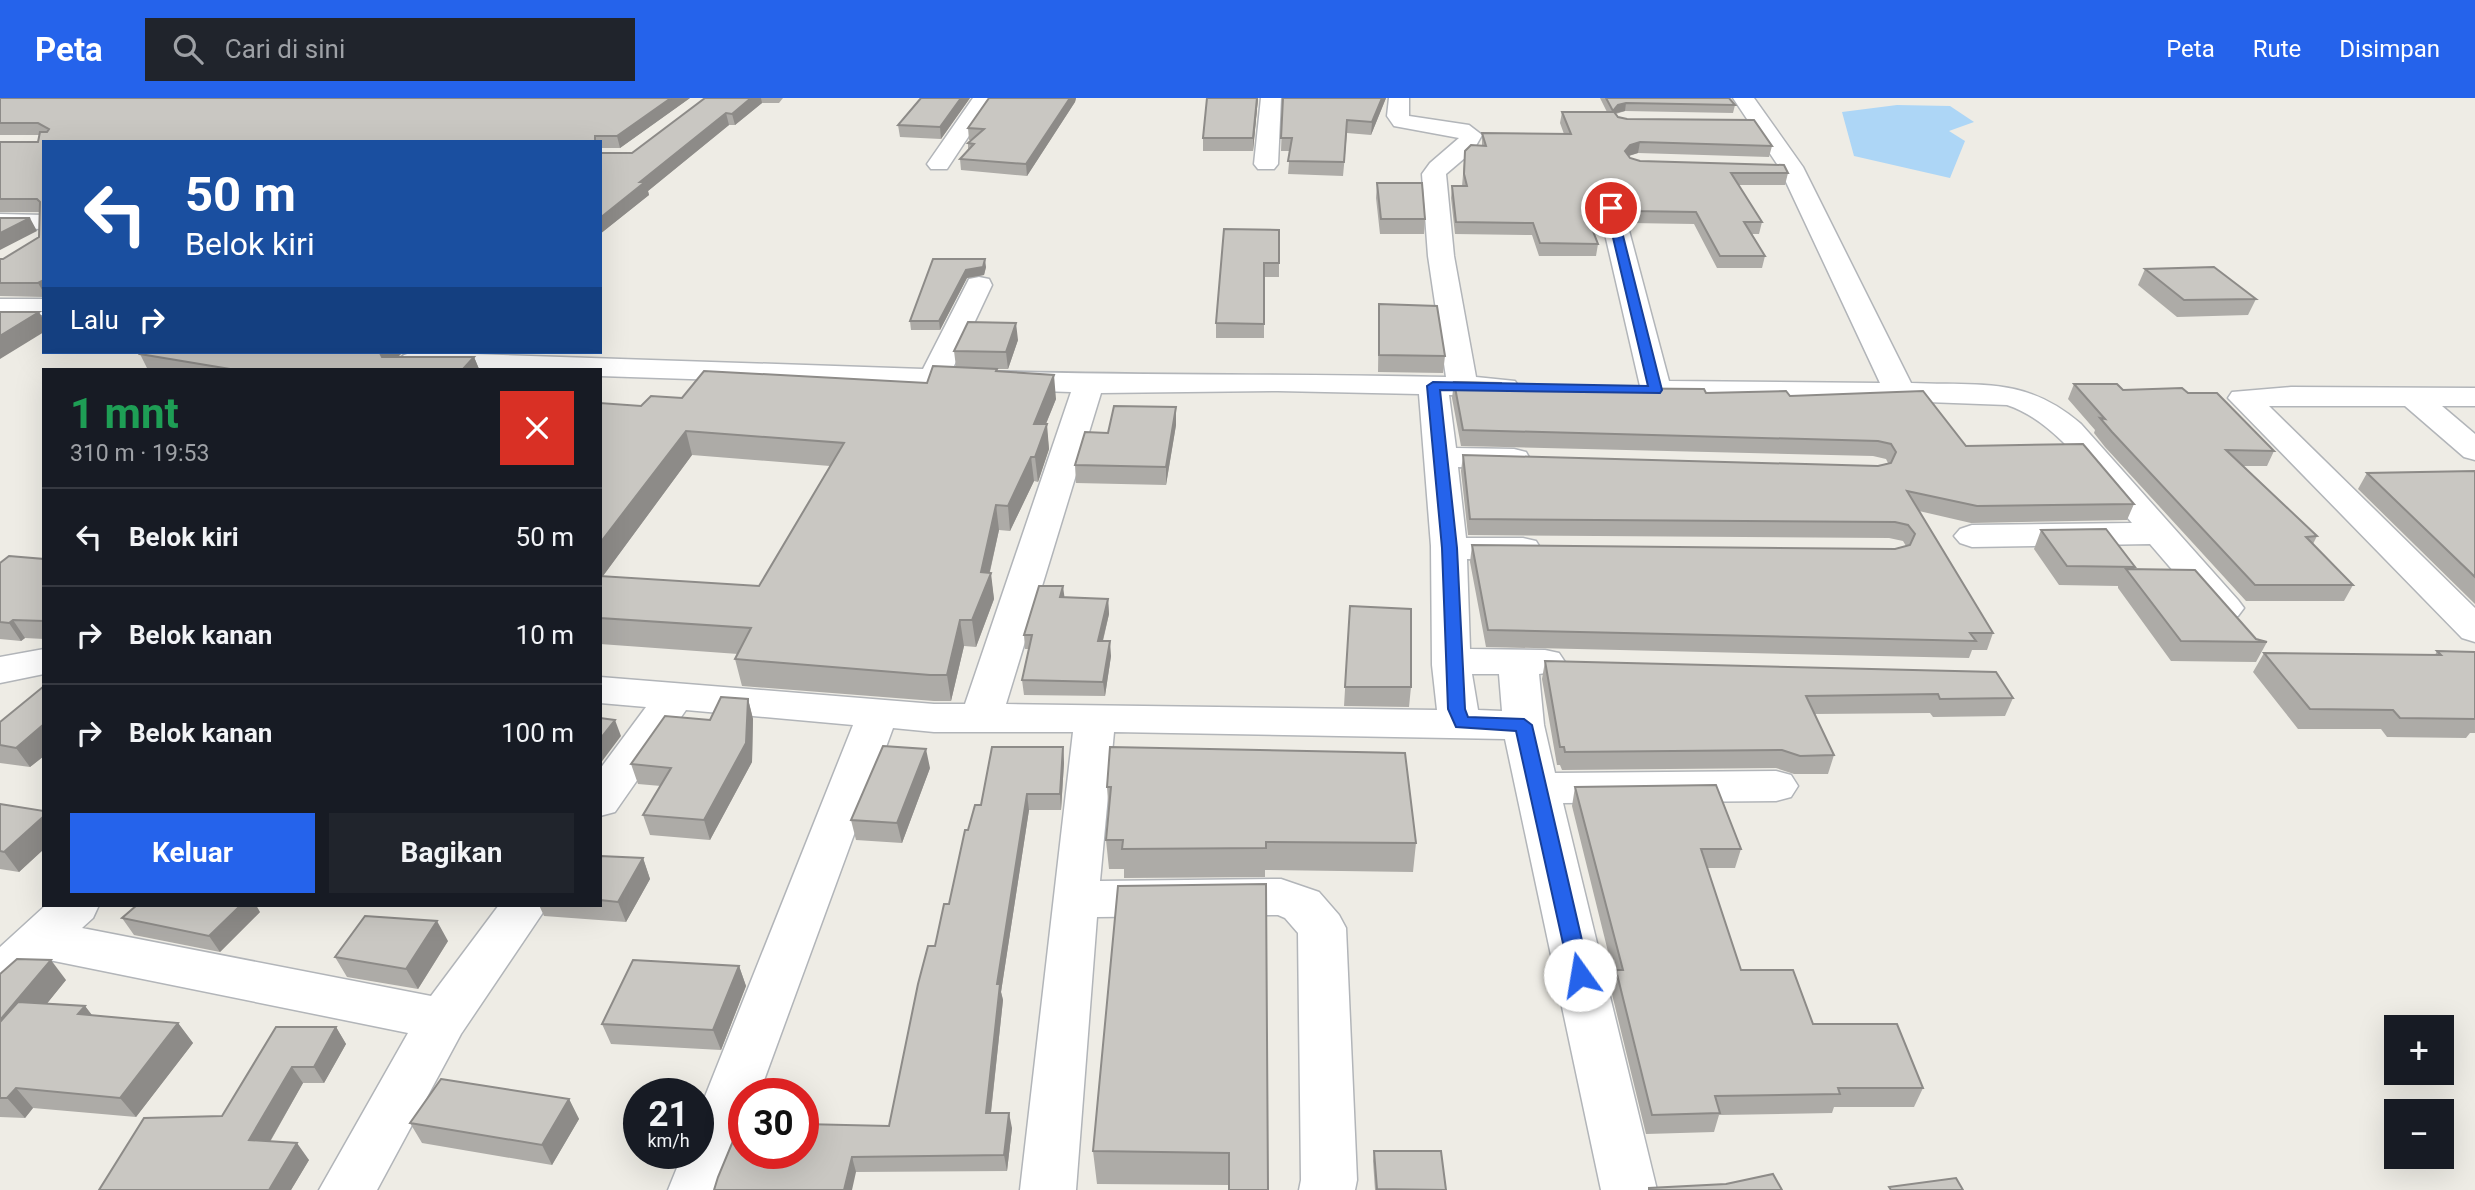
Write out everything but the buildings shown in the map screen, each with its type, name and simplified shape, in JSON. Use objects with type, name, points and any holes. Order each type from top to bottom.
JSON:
[{"type":"street","points":[[939,164],[984,98]]},
{"type":"street","points":[[1266,164],[1271,98]]},
{"type":"street","points":[[1399,98],[1398,116],[1402,121],[1461,130],[1471,135],[1468,143],[1437,167],[1434,174],[1447,386],[1441,457],[1449,548],[1452,661],[1457,709],[1462,723]]},
{"type":"street","points":[[1743,98],[1791,167],[1900,392]]},
{"type":"street","points":[[1733,122],[1760,123]]},
{"type":"street","points":[[1763,166],[1791,167]]},
{"type":"street","points":[[1611,208],[1642,390],[1900,392],[2010,396],[2042,409],[2070,431],[2242,627]]},
{"type":"street","points":[[0,221],[42,222]]},
{"type":"street","points":[[933,379],[979,285]]},
{"type":"street","points":[[0,307],[42,307]]},
{"type":"street","points":[[404,368],[414,361],[1089,384],[1278,382],[1531,387]]},
{"type":"street","points":[[981,718],[1089,384]]},
{"type":"street","points":[[2413,396],[2475,450]]},
{"type":"street","points":[[2475,397],[2243,398],[2475,630]]},
{"type":"street","points":[[1441,457],[1538,460]]},
{"type":"street","points":[[1972,536],[2159,533]]},
{"type":"street","points":[[1449,548],[1559,549]]},
{"type":"street","points":[[1452,661],[1587,663]]},
{"type":"street","points":[[1518,661],[1524,725],[1537,788],[1629,1190]]},
{"type":"street","points":[[602,690],[877,715],[1524,725]]},
{"type":"street","points":[[602,797],[674,698]]},
{"type":"street","points":[[696,1190],[877,715]]},
{"type":"street","points":[[1048,1190],[1095,718]]},
{"type":"street","points":[[1537,788],[1776,786]]},
{"type":"street","points":[[1075,899],[1281,897],[1302,905],[1322,928],[1329,1180],[1327,1190]]},
{"type":"street","points":[[0,977],[74,907]]},
{"type":"street","points":[[347,1190],[443,1019],[524,907]]},
{"type":"street","points":[[40,939],[443,1019]]},
{"type":"water","points":[[1897,105],[1950,106],[1974,122],[1949,131],[1965,141],[1950,178],[1854,156],[1842,112]]},
{"type":"route","points":[[1580,975],[1524,725],[1462,723],[1459,718],[1452,661],[1449,548],[1433,386],[1656,390],[1611,208]]}]
